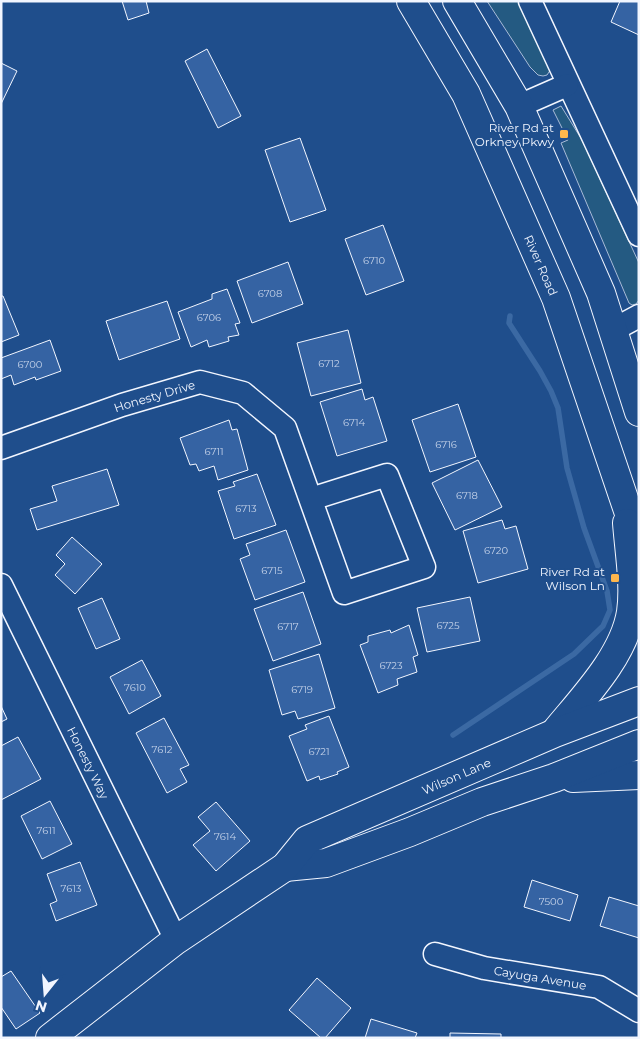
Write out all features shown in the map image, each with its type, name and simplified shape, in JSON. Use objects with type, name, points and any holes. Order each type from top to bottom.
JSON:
[{"type":"main road","name":"River Road","points":[[411,1],[466,94],[556,298],[639,543]]},
{"type":"main road","points":[[457,1],[519,106],[601,293],[639,412]]},
{"type":"main road","points":[[555,733],[611,662],[626,629],[631,612],[632,574],[625,504]]},
{"type":"main road","name":"Wilson Lane","points":[[50,1038],[176,940],[285,867],[307,840],[555,733],[639,702]]},
{"type":"main road","name":"Wilson Lane","points":[[285,867],[326,863],[410,832],[482,802],[554,778],[639,744]]},
{"type":"main road","points":[[554,778],[639,775]]},
{"type":"street","points":[[530,1],[639,235]]},
{"type":"street","points":[[519,106],[568,85]]},
{"type":"street","points":[[613,330],[639,316]]},
{"type":"street","name":"Honesty Drive","points":[[1,448],[122,405],[200,382],[243,393],[285,428],[344,593],[424,568],[388,475],[311,499]]},
{"type":"street","name":"Honesty Way","points":[[1,585],[176,940]]},
{"type":"street","name":"Cayuga Avenue","points":[[435,954],[484,968],[599,987],[639,1011]]},
{"type":"shaded area","points":[[487,1],[520,1],[551,69],[547,75],[538,75],[530,67]]},
{"type":"shaded area","points":[[561,106],[582,140],[639,263],[639,300],[636,304],[632,305],[629,303],[561,143],[568,140],[553,110]]},
{"type":"building","points":[[122,1],[146,1],[149,13],[128,20]]},
{"type":"building","points":[[620,1],[639,1],[639,35],[611,22]]},
{"type":"building","points":[[207,49],[241,116],[218,128],[185,61]]},
{"type":"building","points":[[1,63],[17,71],[1,104]]},
{"type":"building","points":[[300,138],[326,210],[290,222],[265,150]]},
{"type":"building","points":[[383,225],[404,281],[366,295],[345,239]]},
{"type":"building","points":[[288,262],[303,304],[252,323],[237,281]]},
{"type":"building","points":[[227,289],[240,323],[235,324],[239,335],[228,337],[229,341],[209,347],[207,340],[191,347],[178,312],[212,299],[212,294]]},
{"type":"building","points":[[1,296],[3,296],[19,335],[1,342]]},
{"type":"building","points":[[167,301],[180,339],[119,360],[106,321]]},
{"type":"building","points":[[348,330],[361,383],[311,396],[297,343]]},
{"type":"building","points":[[50,340],[61,371],[36,380],[35,377],[14,385],[11,375],[1,379],[1,358]]},
{"type":"building","points":[[362,389],[365,400],[373,397],[387,441],[337,456],[320,402]]},
{"type":"building","points":[[458,404],[476,457],[430,472],[412,420]]},
{"type":"building","points":[[229,420],[232,430],[237,429],[248,470],[218,480],[214,466],[199,471],[196,464],[190,465],[180,438]]},
{"type":"building","points":[[478,460],[502,507],[455,530],[432,483]]},
{"type":"building","points":[[107,469],[119,505],[37,530],[30,509],[57,501],[52,486]]},
{"type":"building","points":[[257,474],[276,525],[234,539],[218,491],[235,486],[233,482]]},
{"type":"building","points":[[502,520],[505,529],[516,526],[528,569],[478,583],[463,531]]},
{"type":"building","points":[[286,530],[305,582],[255,600],[240,559],[250,555],[246,544]]},
{"type":"building","points":[[72,537],[102,564],[75,594],[55,575],[65,564],[56,555]]},
{"type":"building","points":[[303,592],[321,644],[273,661],[254,609]]},
{"type":"building","points":[[470,597],[480,641],[427,652],[417,608]]},
{"type":"building","points":[[102,598],[120,639],[96,649],[78,608]]},
{"type":"building","points":[[409,625],[418,655],[413,657],[417,672],[397,679],[398,685],[378,693],[360,645],[368,642],[368,636],[390,630],[391,633]]},
{"type":"building","points":[[319,654],[335,708],[298,719],[295,711],[282,715],[269,670]]},
{"type":"building","points":[[142,660],[161,696],[129,714],[110,677]]},
{"type":"building","points":[[1,706],[7,719],[1,722]]},
{"type":"building","points":[[329,716],[349,767],[337,772],[338,774],[320,780],[319,776],[307,781],[289,736],[307,729],[305,725]]},
{"type":"building","points":[[164,718],[189,765],[180,769],[187,782],[167,793],[136,733]]},
{"type":"building","points":[[18,737],[41,779],[1,800],[1,746]]},
{"type":"building","points":[[50,801],[72,844],[42,859],[21,816]]},
{"type":"building","points":[[216,802],[250,841],[216,871],[193,845],[210,831],[198,817]]},
{"type":"building","points":[[80,862],[97,905],[56,921],[50,904],[57,901],[47,874]]},
{"type":"building","points":[[532,880],[578,895],[570,921],[524,907]]},
{"type":"building","points":[[609,897],[639,906],[639,938],[600,926]]},
{"type":"building","points":[[11,971],[40,1013],[16,1029],[1,1007],[1,977]]},
{"type":"building","points":[[317,978],[351,1008],[325,1038],[321,1038],[289,1010]]},
{"type":"building","points":[[371,1019],[417,1033],[415,1038],[365,1038]]},
{"type":"building","points":[[450,1033],[501,1034],[501,1038],[450,1038]]},
{"type":"waterway","points":[[453,735],[574,654],[603,626],[610,610],[607,591],[584,528],[567,468],[558,408],[540,371],[509,323],[510,316]]},
{"type":"place","name":"River Rd at Orkney Pkwy","points":[[564,134]]},
{"type":"place","name":"River Rd at Wilson Ln","points":[[615,578]]}]
